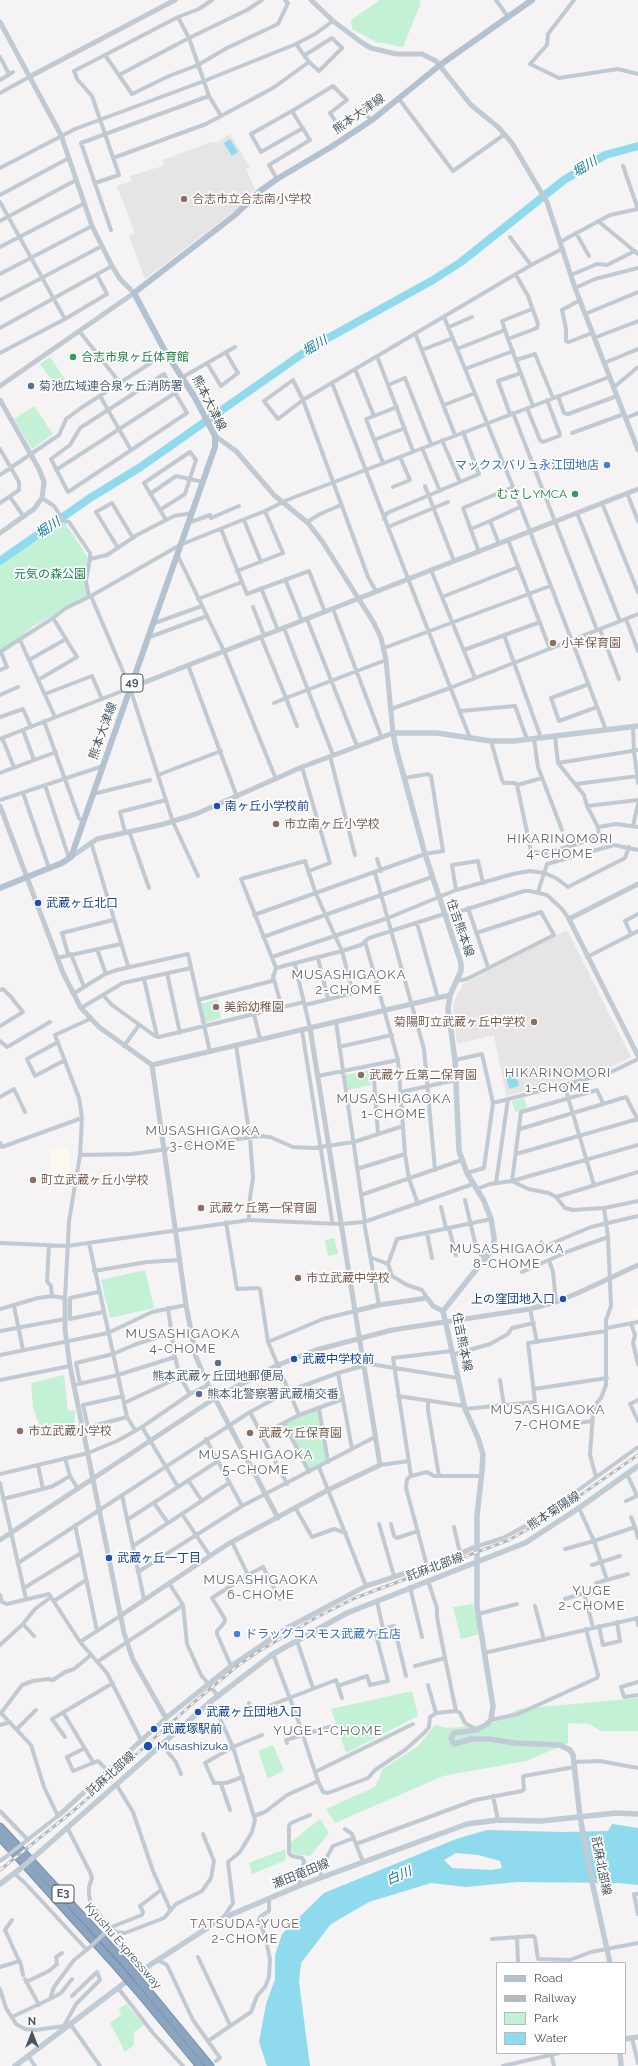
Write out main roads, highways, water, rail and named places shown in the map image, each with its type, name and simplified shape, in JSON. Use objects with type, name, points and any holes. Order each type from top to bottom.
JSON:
[{"type":"highway","name":"Kyushu Expressway","points":[[0,1827],[124,1963],[200,2066]]},
{"type":"highway","name":"Kyushu Expressway","points":[[0,1837],[118,1968],[141,1988],[210,2066]]},
{"type":"main road","name":"熊本大津線","points":[[0,888],[49,868],[70,857],[215,447],[215,436],[205,415],[183,376],[166,353],[134,293],[235,215],[260,191],[372,120],[440,65],[532,0]]},
{"type":"main road","name":"住吉熊本線","points":[[476,1563],[478,1546],[476,1516],[483,1463],[481,1446],[465,1407],[444,1322],[443,1311],[494,1247],[491,1219],[467,1173],[462,1160],[458,1137],[455,1060],[448,1009],[450,995],[461,972],[461,963],[438,899],[404,778],[394,733],[437,733],[491,741],[541,738],[636,726]]},
{"type":"main road","name":"熊本菊陽線","points":[[476,1563],[525,1543],[579,1508],[638,1466]]},
{"type":"main road","name":"託麻北部線","points":[[0,1884],[68,1829],[116,1784],[210,1702],[273,1654],[347,1613],[410,1587],[476,1563],[478,1614],[493,1700],[491,1720],[488,1724],[477,1730],[454,1733],[452,1741],[454,1744],[478,1738],[515,1743],[560,1745],[570,1750],[574,1765],[580,1817],[610,1962]]},
{"type":"main road","name":"瀬田竜田線","points":[[15,2066],[118,1988],[223,1918],[321,1877],[467,1824],[498,1820],[541,1821],[616,1813],[638,1814]]},
{"type":"main road","points":[[620,2054],[621,2066]]},
{"type":"water","points":[[230,139],[238,152],[232,156],[224,143]]},
{"type":"water","points":[[515,1071],[519,1086],[509,1089],[505,1073]]},
{"type":"water","name":"白川","points":[[612,1824],[638,1828],[638,1885],[617,1883],[517,1882],[466,1887],[431,1883],[369,1902],[331,1924],[301,1963],[299,1982],[310,2066],[267,2066],[259,2042],[266,2004],[275,1979],[275,1955],[282,1934],[324,1893],[456,1839],[487,1830],[562,1832],[608,1831]],"holes":[[[456,1853],[478,1855],[500,1861],[502,1868],[492,1870],[452,1868],[444,1860]]]},
{"type":"waterway","name":"堀川","points":[[0,561],[90,498],[139,468],[312,347],[433,280],[461,262],[564,180],[605,155],[638,146]]},
{"type":"railway","points":[[0,1870],[78,1807],[192,1704],[236,1667],[256,1653],[317,1617],[355,1598],[509,1540],[549,1517],[638,1455]]},
{"type":"place","name":"合志市立合志南小学校","points":[[184,199]]},
{"type":"place","name":"合志市泉ヶ丘体育館","points":[[73,357]]},
{"type":"place","name":"菊池広域連合泉ヶ丘消防署","points":[[31,386]]},
{"type":"place","name":"マックスバリュ永江団地店","points":[[607,465]]},
{"type":"place","name":"むさしYMCA","points":[[575,494]]},
{"type":"place","name":"小羊保育園","points":[[553,643]]},
{"type":"place","name":"南ヶ丘小学校前","points":[[217,806]]},
{"type":"place","name":"市立南ヶ丘小学校","points":[[276,824]]},
{"type":"place","name":"武蔵ヶ丘北口","points":[[38,903]]},
{"type":"place","name":"美鈴幼稚園","points":[[216,1007]]},
{"type":"place","name":"菊陽町立武蔵ヶ丘中学校","points":[[534,1022]]},
{"type":"place","name":"武蔵ケ丘第二保育園","points":[[361,1075]]},
{"type":"place","name":"町立武蔵ヶ丘小学校","points":[[33,1180]]},
{"type":"place","name":"武蔵ケ丘第一保育園","points":[[201,1208]]},
{"type":"place","name":"市立武蔵中学校","points":[[298,1278]]},
{"type":"place","name":"上の窪団地入口","points":[[563,1299]]},
{"type":"place","name":"武蔵中学校前","points":[[294,1359]]},
{"type":"place","name":"熊本武蔵ヶ丘団地郵便局","points":[[218,1363]]},
{"type":"place","name":"熊本北警察署武蔵楠交番","points":[[199,1394]]},
{"type":"place","name":"市立武蔵小学校","points":[[20,1431]]},
{"type":"place","name":"武蔵ケ丘保育園","points":[[250,1433]]},
{"type":"place","name":"武蔵ヶ丘一丁目","points":[[109,1558]]},
{"type":"place","name":"ドラッグコスモス武蔵ケ丘店","points":[[237,1634]]},
{"type":"place","name":"武蔵ヶ丘団地入口","points":[[198,1712]]},
{"type":"place","name":"武蔵塚駅前","points":[[154,1729]]},
{"type":"place","name":"Musashizuka","points":[[148,1746]]},
{"type":"district","name":"HIKARINOMORI 4-CHOME","points":[[560,846]]},
{"type":"district","name":"MUSASHIGAOKA 2-CHOME","points":[[349,982]]},
{"type":"district","name":"HIKARINOMORI 1-CHOME","points":[[558,1080]]},
{"type":"district","name":"MUSASHIGAOKA 1-CHOME","points":[[394,1106]]},
{"type":"district","name":"MUSASHIGAOKA 3-CHOME","points":[[203,1138]]},
{"type":"district","name":"MUSASHIGAOKA 8-CHOME","points":[[507,1256]]},
{"type":"district","name":"MUSASHIGAOKA 4-CHOME","points":[[183,1342]]},
{"type":"district","name":"MUSASHIGAOKA 7-CHOME","points":[[548,1418]]},
{"type":"district","name":"MUSASHIGAOKA 5-CHOME","points":[[256,1462]]},
{"type":"district","name":"MUSASHIGAOKA 6-CHOME","points":[[261,1588]]},
{"type":"district","name":"YUGE 2-CHOME","points":[[592,1598]]},
{"type":"district","name":"YUGE 1-CHOME","points":[[328,1731]]},
{"type":"district","name":"TATSUDA-YUGE 2-CHOME","points":[[245,1932]]},
{"type":"park label","name":"元気の森公園","points":[[50,574]]}]
